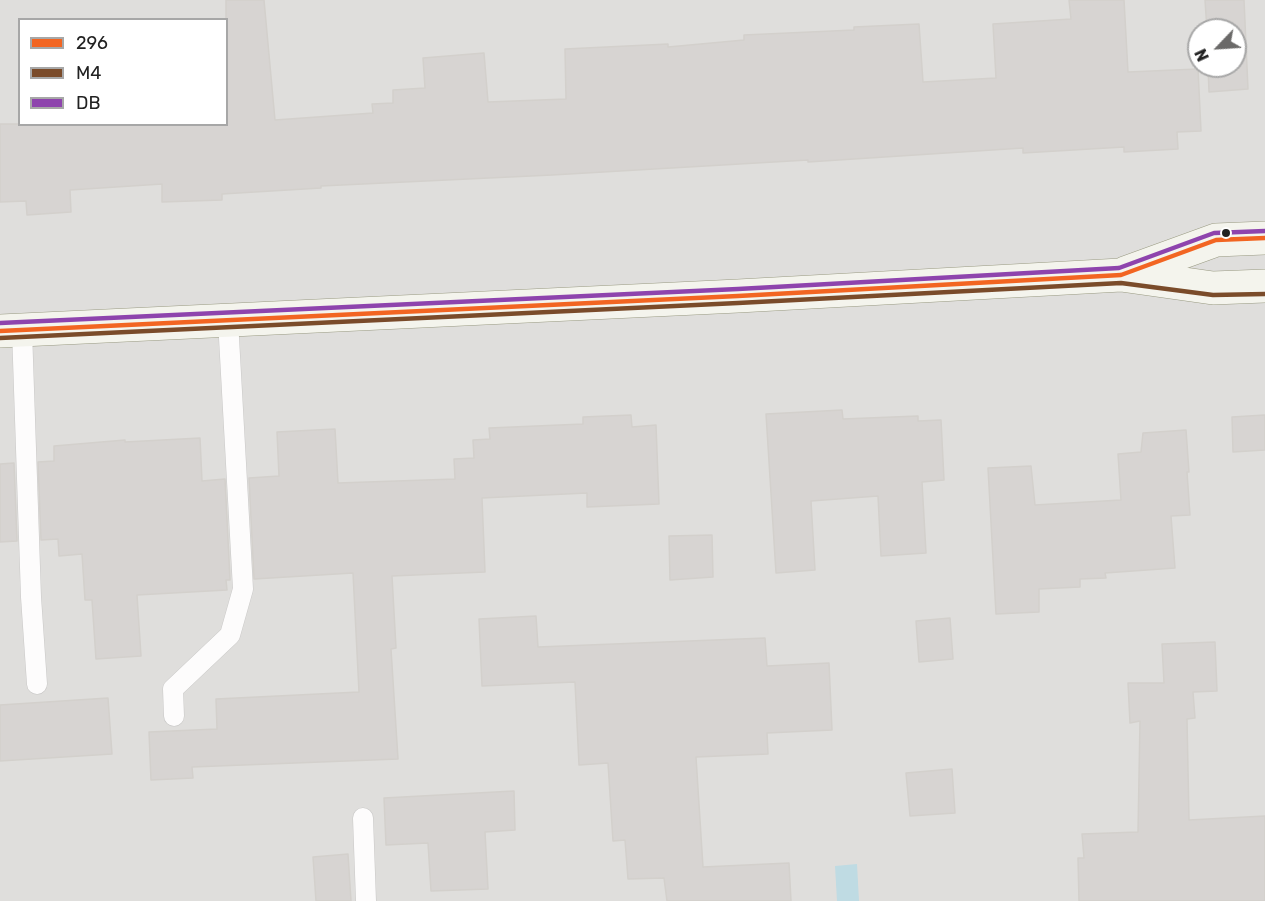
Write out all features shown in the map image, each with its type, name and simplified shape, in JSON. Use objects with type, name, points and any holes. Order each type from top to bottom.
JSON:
[{"type":"main road","points":[[1121,275],[1215,240],[1265,238]]},
{"type":"main road","points":[[11,331],[1121,275],[1213,288],[1265,286]]},
{"type":"lane","points":[[174,716],[173,689],[230,635],[243,590],[228,320]]},
{"type":"lane","points":[[11,331],[37,684]]},
{"type":"lane","points":[[363,818],[366,901]]},
{"type":"shaded area","points":[[0,0],[1265,0],[1265,901],[0,901]]},
{"type":"water","points":[[857,864],[859,901],[837,901],[835,866]]},
{"type":"building","points":[[226,0],[264,0],[275,120],[373,113],[372,104],[393,103],[393,90],[425,88],[423,58],[484,53],[488,102],[566,99],[565,49],[668,44],[668,47],[744,40],[744,35],[854,30],[854,27],[919,24],[923,82],[996,78],[993,24],[1071,19],[1069,0],[1124,0],[1128,72],[1187,69],[1187,78],[1198,78],[1201,131],[1177,132],[1178,149],[1124,152],[1124,147],[1023,153],[1023,148],[808,162],[808,160],[321,186],[321,188],[222,194],[222,200],[162,202],[162,184],[70,190],[71,212],[27,215],[26,201],[0,202],[0,124],[18,124],[18,126],[228,126],[228,18],[226,18]]},
{"type":"building","points":[[1205,0],[1244,0],[1245,18],[1206,18]]},
{"type":"building","points":[[1247,67],[1248,89],[1209,92],[1208,78],[1247,78]]},
{"type":"building","points":[[842,410],[843,419],[918,416],[918,421],[941,420],[944,480],[922,482],[926,553],[881,556],[878,496],[811,501],[815,570],[776,573],[766,414]]},
{"type":"building","points":[[631,415],[632,427],[656,425],[659,504],[587,507],[587,493],[482,498],[485,572],[392,576],[396,648],[391,649],[398,759],[192,767],[193,778],[151,780],[149,732],[217,729],[216,699],[359,692],[353,573],[254,579],[249,478],[279,476],[277,432],[335,429],[338,483],[455,479],[454,459],[474,458],[473,440],[490,439],[489,428],[583,424],[583,417]]},
{"type":"building","points":[[1265,415],[1265,450],[1233,452],[1232,417]]},
{"type":"building","points":[[1186,430],[1190,515],[1171,516],[1175,568],[1105,573],[1106,578],[1080,579],[1080,587],[1039,589],[1039,612],[996,614],[988,468],[1031,466],[1035,505],[1121,500],[1118,454],[1141,452],[1143,433]]},
{"type":"building","points":[[200,438],[202,481],[225,479],[230,580],[226,580],[227,590],[137,595],[141,656],[96,659],[92,600],[85,600],[82,554],[59,556],[58,539],[41,540],[38,462],[54,461],[54,446],[125,440],[125,442]]},
{"type":"building","points":[[14,463],[17,541],[0,542],[0,464]]},
{"type":"building","points":[[712,535],[713,577],[670,580],[669,536]]},
{"type":"building","points":[[536,616],[538,647],[765,638],[767,666],[829,663],[832,730],[767,733],[768,754],[696,757],[703,867],[789,863],[791,901],[667,901],[664,878],[628,879],[625,840],[613,841],[608,763],[579,765],[575,682],[482,686],[479,619]]},
{"type":"building","points":[[950,618],[953,659],[919,662],[916,621]]},
{"type":"building","points":[[1215,642],[1217,691],[1193,692],[1195,718],[1187,719],[1189,820],[1265,816],[1265,901],[1079,901],[1078,858],[1084,858],[1082,834],[1138,832],[1140,721],[1130,723],[1128,683],[1164,683],[1162,644]]},
{"type":"building","points":[[108,698],[112,754],[0,761],[0,705]]},
{"type":"building","points":[[952,769],[955,813],[910,816],[906,773]]},
{"type":"building","points":[[514,791],[515,830],[485,832],[488,889],[431,891],[428,843],[386,845],[384,798]]},
{"type":"building","points":[[348,854],[351,901],[316,901],[313,857]]},
{"type":"transit line","name":"DB","points":[[0,323],[738,289],[1119,268],[1214,233],[1265,231]]},
{"type":"transit line","name":"296","points":[[0,331],[738,296],[1121,275],[1216,240],[1265,238]]},
{"type":"transit line","name":"M4","points":[[0,338],[1121,283],[1213,295],[1265,294]]}]
